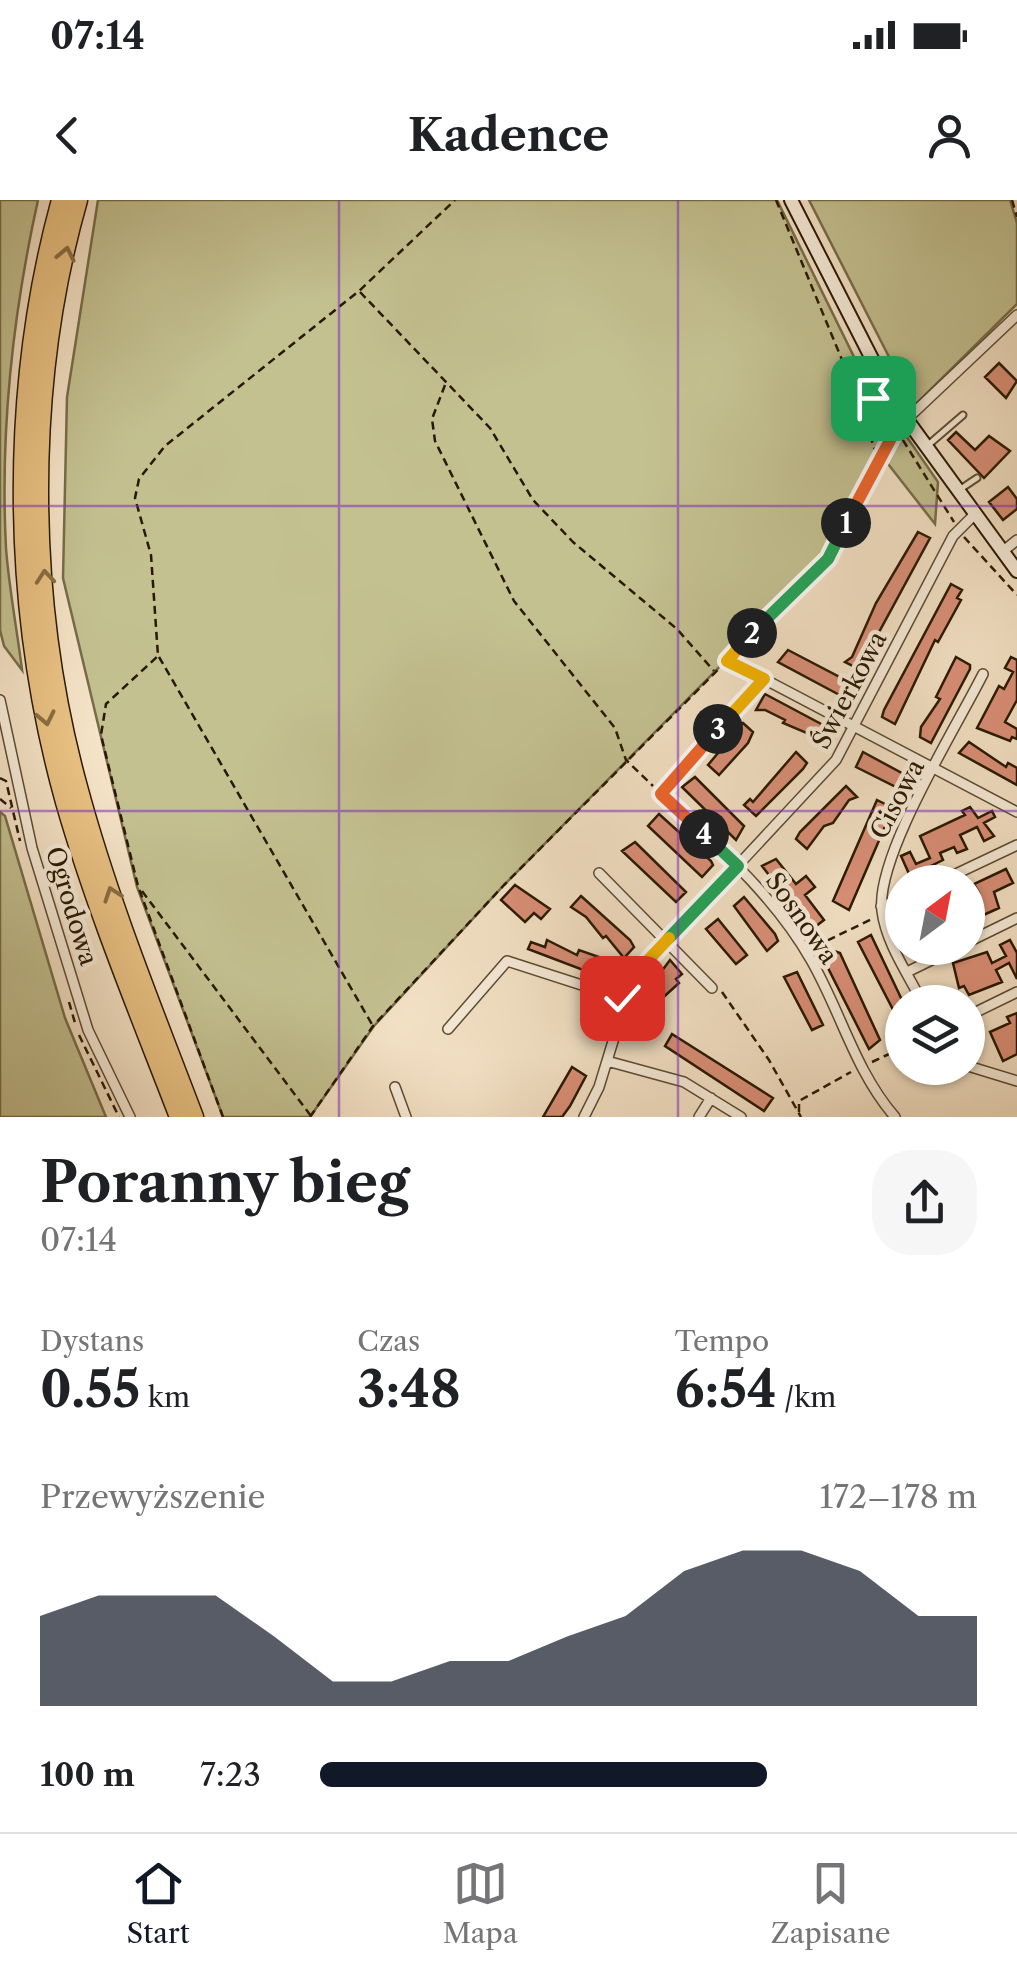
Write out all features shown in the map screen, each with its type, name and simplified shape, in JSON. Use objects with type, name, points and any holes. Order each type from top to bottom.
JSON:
[{"type":"highway","points":[[62,200],[38,307],[24,428],[24,527],[36,656],[64,799],[95,900],[179,1117]]},
{"type":"highway","points":[[78,200],[50,345],[41,430],[40,525],[48,620],[77,786],[112,895],[194,1117]]},
{"type":"main road","points":[[792,200],[901,425],[924,448],[1017,571]]},
{"type":"street","points":[[901,425],[1017,315]]},
{"type":"street","name":"Świerkowa","points":[[584,1117],[607,1061],[622,998],[638,971],[820,780],[856,724],[958,529],[974,515]]},
{"type":"street","points":[[1002,552],[1017,540]]},
{"type":"street","name":"Cisowa","points":[[882,910],[888,860],[984,674]]},
{"type":"street","points":[[764,679],[1017,812]]},
{"type":"street","name":"Sosnowa","points":[[764,679],[661,794],[738,866],[805,950],[861,1067],[895,1117]]},
{"type":"street","name":"Ogrodowa","points":[[0,700],[32,848],[88,1030],[130,1117]]},
{"type":"street","points":[[975,865],[1017,845]]},
{"type":"street","points":[[599,873],[709,985]]},
{"type":"street","points":[[885,908],[882,910],[913,985]]},
{"type":"street","points":[[985,934],[1017,918]]},
{"type":"street","points":[[448,1029],[507,962],[622,998]]},
{"type":"street","points":[[906,972],[921,965]]},
{"type":"street","points":[[985,1008],[1017,992]]},
{"type":"street","points":[[607,1061],[684,1082],[741,1117]]},
{"type":"street","points":[[985,1071],[1017,1081]]},
{"type":"street","points":[[395,1087],[406,1117]]},
{"type":"street","points":[[699,1117],[711,1098]]},
{"type":"lane","points":[[924,448],[963,415]]},
{"type":"lane","points":[[956,492],[977,478]]},
{"type":"path","points":[[374,1026],[158,656],[151,555],[136,498],[139,479],[164,446],[358,291],[455,200]]},
{"type":"path","points":[[776,200],[866,415],[880,462]]},
{"type":"path","points":[[1012,200],[1017,217]]},
{"type":"path","points":[[358,291],[490,428],[546,514],[573,542],[677,630],[714,672]]},
{"type":"path","points":[[846,370],[901,425],[958,529],[1017,595]]},
{"type":"path","points":[[446,384],[432,420],[435,441],[514,601],[615,728],[626,760],[652,785]]},
{"type":"path","points":[[138,886],[310,1116],[374,1026],[626,760],[828,559],[901,425]]},
{"type":"path","points":[[158,656],[106,704],[101,734],[138,886],[223,1117]]},
{"type":"path","points":[[727,661],[764,679]]},
{"type":"path","points":[[0,778],[6,781],[12,810],[0,799]]},
{"type":"path","points":[[805,950],[882,910]]},
{"type":"path","points":[[709,985],[711,980],[720,990],[769,1060],[787,1100],[800,1117]]},
{"type":"path","points":[[787,1100],[799,1101],[885,1056]]},
{"type":"path","points":[[799,1101],[800,1117]]},
{"type":"shaded area","points":[[0,200],[38,200],[15,329],[5,461],[6,548],[22,670],[4,646],[0,630]]},
{"type":"shaded area","points":[[98,200],[777,200],[860,369],[938,482],[935,524],[885,460],[831,561],[754,638],[741,645],[504,885],[374,1026],[310,1117],[223,1117],[137,887],[63,578],[67,397]]},
{"type":"shaded area","points":[[809,200],[1010,200],[1017,223],[1017,304],[914,406]]},
{"type":"shaded area","points":[[0,812],[5,816],[65,1018],[106,1117],[0,1117]]},
{"type":"building","points":[[999,363],[1017,381],[1006,398],[985,377]]},
{"type":"building","points":[[956,432],[975,450],[989,436],[1010,451],[984,478],[948,440]]},
{"type":"building","points":[[1008,487],[1017,499],[1017,509],[1003,520],[989,502]]},
{"type":"building","points":[[918,532],[930,538],[859,669],[845,662],[852,657],[876,603]]},
{"type":"building","points":[[951,584],[962,590],[957,598],[961,600],[938,642],[935,640],[895,724],[882,717],[884,710]]},
{"type":"building","points":[[788,650],[851,683],[847,699],[778,662]]},
{"type":"building","points":[[956,657],[970,665],[970,669],[931,743],[920,737],[921,727],[940,699],[936,697]]},
{"type":"building","points":[[1011,657],[1017,660],[1017,700],[1005,722],[1017,729],[1017,739],[1012,737],[1010,741],[977,728],[999,686],[1004,689],[1013,672],[1005,668]]},
{"type":"building","points":[[765,694],[823,725],[828,730],[823,740],[783,723],[785,720],[765,710],[756,710]]},
{"type":"building","points":[[743,723],[753,732],[748,743],[719,775],[708,765]]},
{"type":"building","points":[[969,742],[1006,767],[1008,763],[1017,768],[1017,785],[959,753]]},
{"type":"building","points":[[796,752],[807,763],[756,816],[744,805],[750,799],[753,802]]},
{"type":"building","points":[[863,752],[911,778],[904,791],[856,767]]},
{"type":"building","points":[[695,777],[744,826],[736,840],[682,787]]},
{"type":"building","points":[[846,786],[857,797],[849,800],[833,823],[824,826],[807,849],[796,839],[800,832]]},
{"type":"building","points":[[877,800],[893,808],[849,910],[833,901]]},
{"type":"building","points":[[970,807],[978,818],[992,811],[995,817],[984,823],[994,836],[984,841],[977,827],[960,835],[967,849],[957,853],[954,847],[940,853],[943,860],[933,865],[905,865],[901,856],[910,852],[916,864],[930,858],[920,836],[965,815],[962,811]]},
{"type":"building","points":[[659,814],[711,861],[713,865],[702,877],[648,826]]},
{"type":"building","points":[[635,842],[686,892],[676,902],[622,851]]},
{"type":"building","points":[[776,859],[796,884],[806,876],[815,887],[805,895],[824,920],[811,930],[762,866]]},
{"type":"building","points":[[1006,869],[1013,883],[994,892],[999,908],[985,914],[985,879]]},
{"type":"building","points":[[515,885],[550,909],[541,919],[534,913],[525,922],[501,900]]},
{"type":"building","points":[[581,896],[630,940],[634,947],[624,958],[606,936],[603,938],[586,917],[571,907]]},
{"type":"building","points":[[744,897],[778,941],[767,951],[734,906]]},
{"type":"building","points":[[718,919],[747,955],[736,964],[706,929]]},
{"type":"building","points":[[871,935],[895,985],[885,985],[885,994],[858,942]]},
{"type":"building","points":[[547,940],[577,955],[579,950],[599,957],[597,964],[591,973],[528,949],[531,942],[545,947]]},
{"type":"building","points":[[1010,940],[1017,953],[1017,979],[1009,963],[996,970],[1002,982],[985,989],[985,985],[958,985],[953,965],[985,965],[987,952],[992,963],[1006,956],[1000,945]]},
{"type":"building","points":[[840,953],[880,1040],[869,1049],[827,966],[825,955]]},
{"type":"building","points":[[670,960],[682,974],[676,979],[679,983],[657,1003],[649,995],[656,988],[652,984]]},
{"type":"building","points":[[797,972],[823,1025],[812,1030],[784,977]]},
{"type":"building","points":[[1017,1013],[1017,1054],[1003,1061],[990,1032],[1010,1023],[1007,1017]]},
{"type":"building","points":[[672,1034],[773,1098],[764,1111],[665,1046]]},
{"type":"building","points":[[572,1067],[586,1076],[570,1106],[562,1117],[543,1117]]},
{"type":"route","points":[[622,998],[644,962],[738,866],[661,794],[764,679],[727,661],[828,559],[896,429],[873,398]]}]
